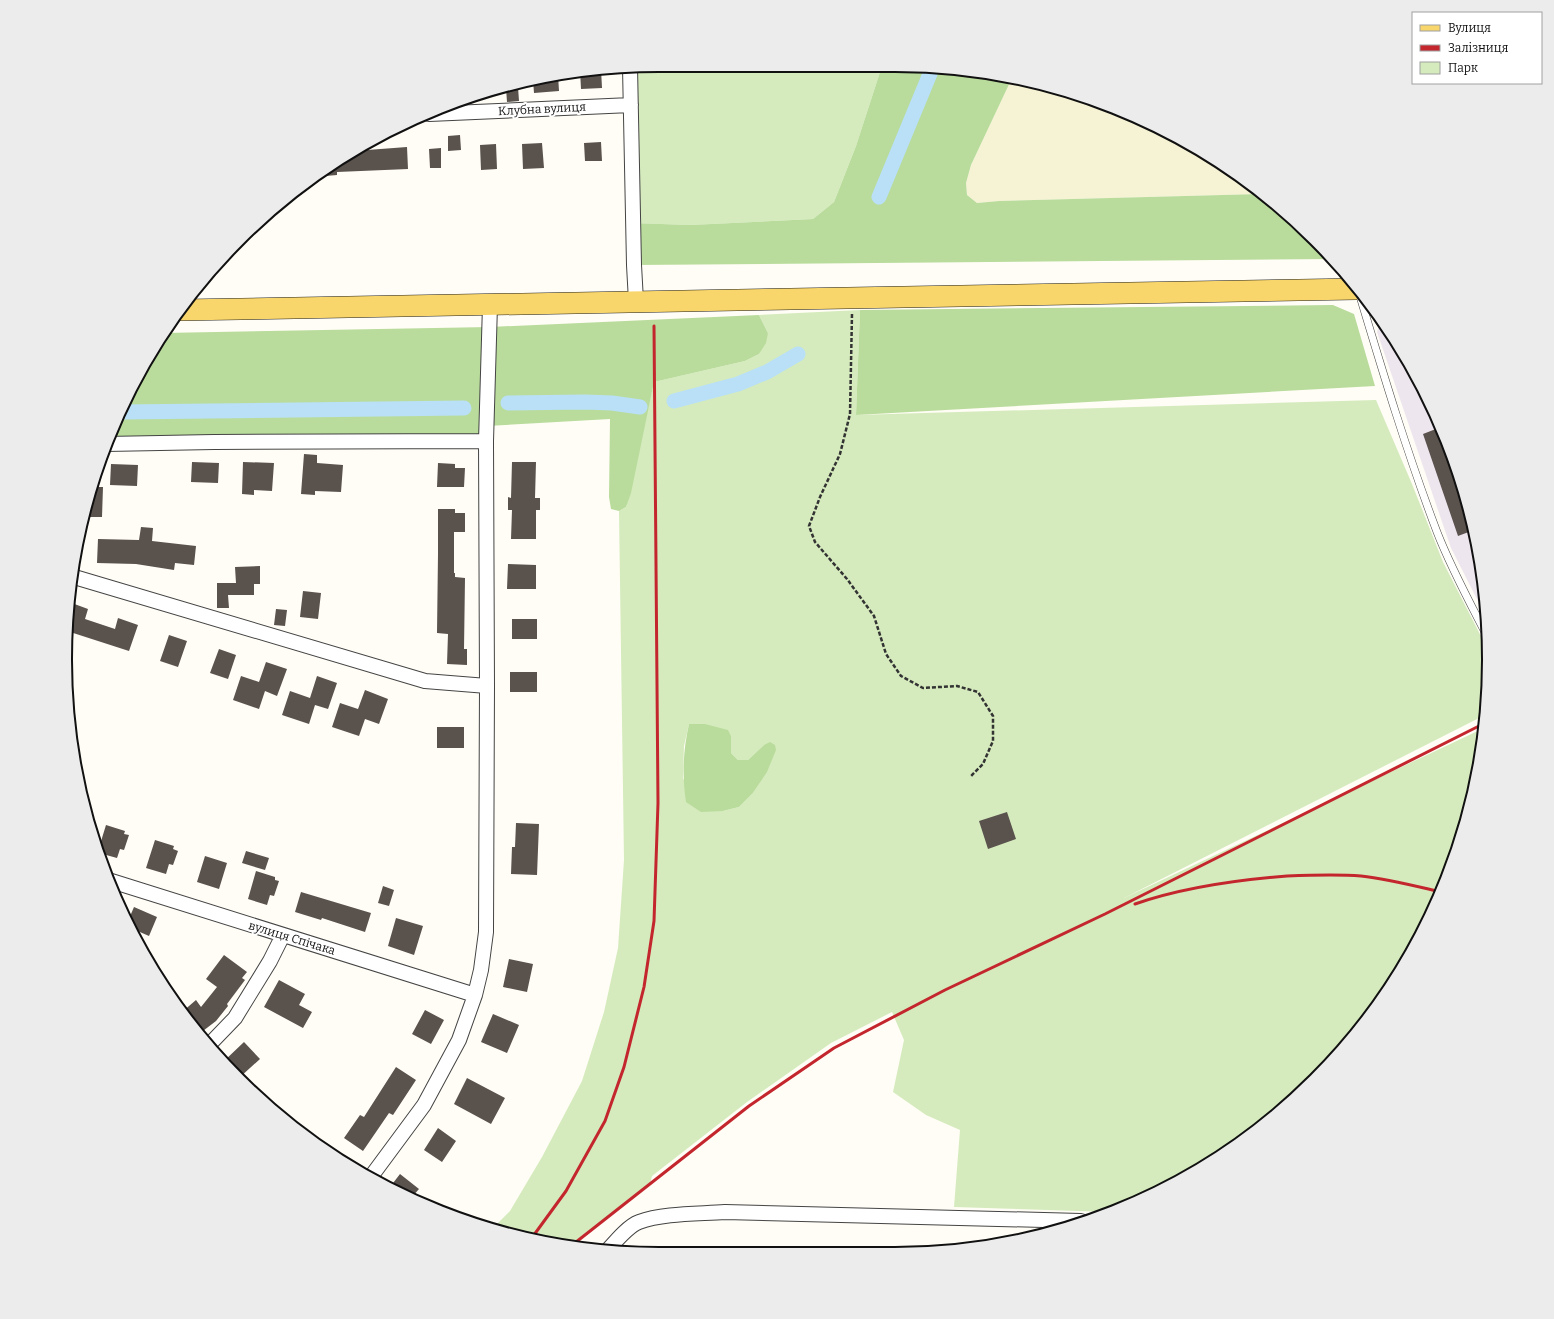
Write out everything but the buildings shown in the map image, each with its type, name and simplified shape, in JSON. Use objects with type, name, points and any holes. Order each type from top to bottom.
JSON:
[{"type":"main road","points":[[187,310],[1350,289]]},
{"type":"street","points":[[630,73],[636,301]]},
{"type":"street","name":"Клубна вулиця","points":[[444,113],[631,105]]},
{"type":"street","points":[[374,1172],[424,1105],[459,1040],[475,995],[481,970],[486,932],[486,441],[490,305]]},
{"type":"street","points":[[114,444],[486,441]]},
{"type":"street","points":[[78,578],[425,681],[487,686]]},
{"type":"street","name":"вулиця Спічака","points":[[116,883],[475,995]]},
{"type":"street","points":[[213,1041],[234,1018],[270,962],[283,935]]},
{"type":"street","points":[[612,1245],[638,1222],[678,1215],[724,1212],[1068,1221]]},
{"type":"lane","points":[[1362,304],[1400,429],[1437,532],[1452,567],[1481,624]]},
{"type":"path","points":[[852,297],[850,414],[840,454],[820,496],[809,526],[815,542],[847,579],[874,616],[886,654],[901,676],[923,688],[957,686],[978,692],[993,716],[993,741],[982,764],[970,777]]},
{"type":"shaded area","points":[[1010,83],[1047,92],[1083,103],[1119,117],[1188,151],[1221,171],[1253,194],[999,201],[977,203],[967,195],[966,183],[971,165]]},
{"type":"shaded area","points":[[1379,327],[1403,366],[1437,435],[1451,471],[1462,507],[1471,545],[1479,603],[1451,548],[1377,332]]},
{"type":"green space","points":[[880,72],[856,146],[834,202],[813,219],[690,225],[633,223],[630,73]]},
{"type":"green space","points":[[880,72],[933,73],[1010,83],[971,165],[966,183],[967,195],[977,203],[999,201],[1253,194],[1282,218],[1324,259],[634,265],[633,223],[690,225],[813,219],[834,202],[856,146]]},
{"type":"green space","points":[[1333,305],[1354,314],[1375,386],[856,415],[860,310]]},
{"type":"green space","points":[[860,310],[856,415],[1376,400],[1443,562],[1481,637],[1481,698],[1479,718],[1124,898],[1478,731],[1471,774],[1462,812],[1451,848],[1437,884],[1403,953],[1383,986],[1361,1017],[1310,1075],[1252,1126],[1221,1148],[1188,1168],[1154,1186],[1095,1212],[954,1207],[960,1130],[926,1115],[893,1092],[904,1040],[892,1012],[831,1043],[747,1102],[652,1176],[650,1184],[577,1241],[545,1236],[497,1224],[510,1211],[542,1157],[582,1081],[604,1012],[618,948],[624,860],[619,511],[626,507],[654,382],[745,361],[759,354],[768,333],[759,315]],"holes":[[[689,724],[731,736],[731,753],[738,760],[748,760],[764,745],[752,794],[739,807],[723,811],[683,779],[684,746]]]},
{"type":"green space","points":[[759,315],[768,333],[766,343],[759,354],[745,361],[654,382],[631,493],[626,507],[619,511],[611,509],[609,497],[610,419],[487,426],[486,440],[113,446],[133,400],[171,333],[490,327]]},
{"type":"green space","points":[[689,724],[705,724],[728,730],[731,736],[731,753],[738,760],[748,760],[764,745],[770,742],[775,745],[776,750],[767,772],[752,794],[739,807],[723,811],[701,812],[686,802],[684,763],[685,744]]},
{"type":"waterway","points":[[879,197],[930,73]]},
{"type":"waterway","points":[[674,401],[738,384],[767,372],[798,354]]},
{"type":"waterway","points":[[508,403],[585,402],[612,403],[640,407]]},
{"type":"waterway","points":[[128,412],[464,408]]},
{"type":"railway","points":[[535,1234],[566,1191],[605,1121],[624,1067],[644,987],[654,921],[658,803],[654,326]]},
{"type":"railway","points":[[577,1241],[749,1106],[834,1048],[945,990],[1105,914],[1478,727]]},
{"type":"railway","points":[[1135,904],[1172,893],[1210,885],[1287,876],[1361,876],[1434,890]]}]
